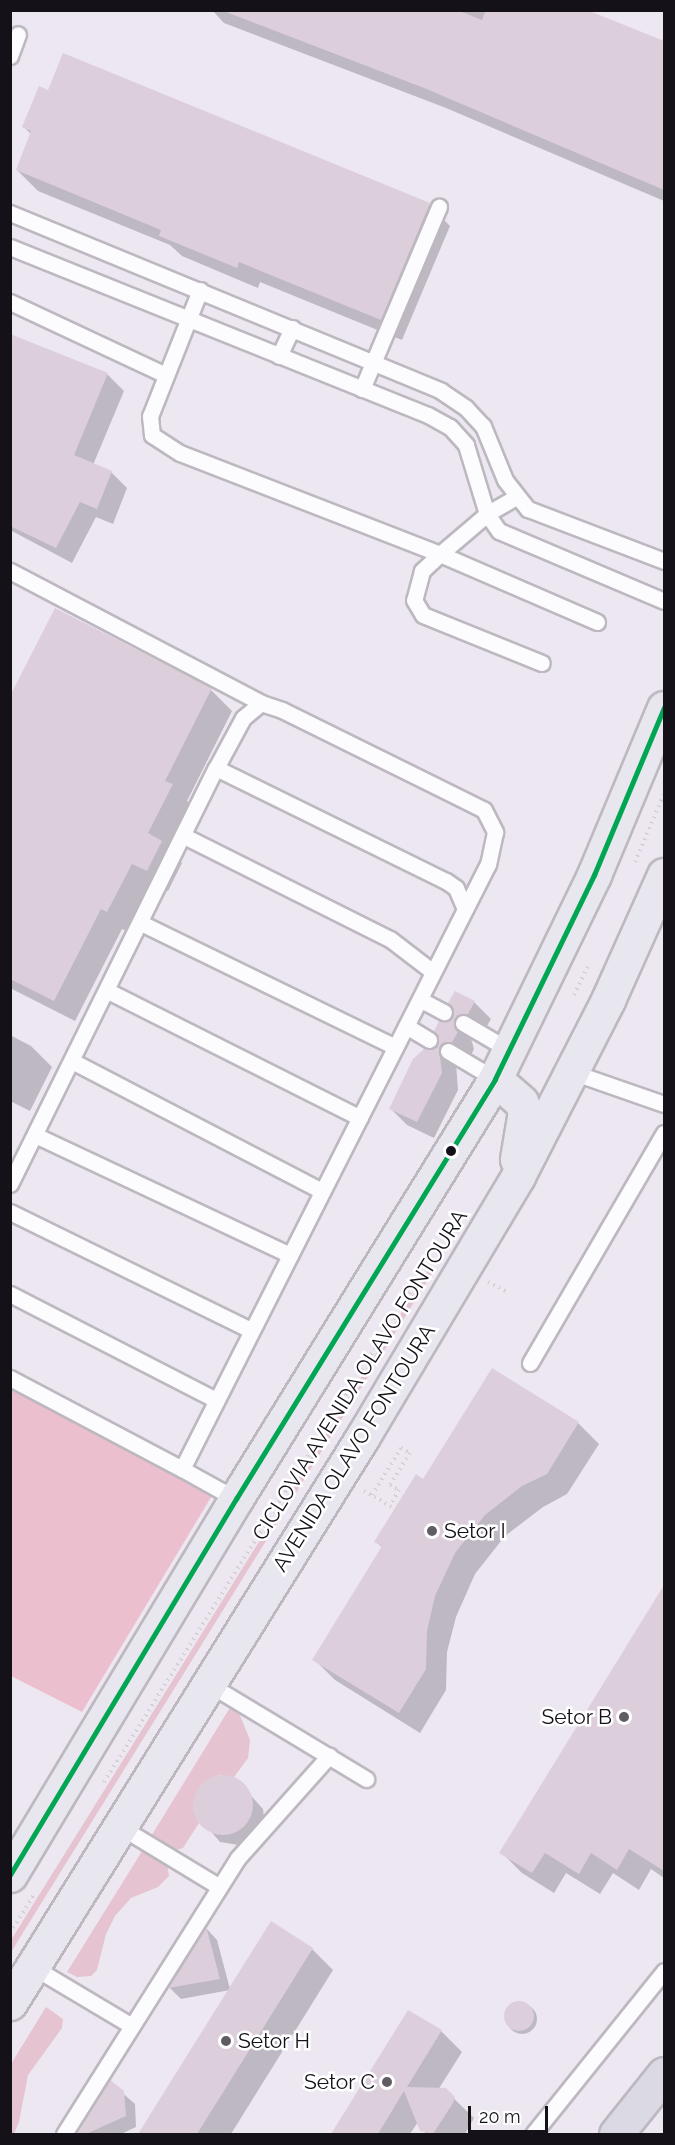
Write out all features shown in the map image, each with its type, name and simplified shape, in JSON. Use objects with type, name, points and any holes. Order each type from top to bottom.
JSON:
[{"type":"highway","points":[[616,2134],[664,2074]]},
{"type":"main road","points":[[23,1884],[236,1499],[495,1079],[594,875],[664,708]]},
{"type":"main road","name":"AVENIDA OLAVO FONTOURA","points":[[10,2003],[207,1683],[362,1438],[518,1176],[572,1072],[664,875]]},
{"type":"main road","points":[[495,1079],[521,1102],[525,1111],[516,1163],[518,1176]]},
{"type":"lane","points":[[10,56],[18,34]]},
{"type":"lane","points":[[362,389],[439,207]]},
{"type":"lane","points":[[10,213],[441,391],[466,408],[483,426],[516,497],[528,509],[664,561]]},
{"type":"lane","points":[[10,247],[362,389],[450,427],[466,445],[487,514],[499,531],[664,602]]},
{"type":"lane","points":[[200,290],[150,416],[152,435],[166,446],[440,554],[597,622]]},
{"type":"lane","points":[[10,302],[166,375]]},
{"type":"lane","points":[[279,356],[292,328]]},
{"type":"lane","points":[[516,497],[487,514],[440,554],[416,584],[414,600],[423,615],[542,663]]},
{"type":"lane","points":[[10,571],[261,703],[282,710],[484,810],[495,832],[488,864],[182,1469]]},
{"type":"lane","points":[[10,1184],[108,991],[216,768],[243,718],[261,703]]},
{"type":"lane","points":[[216,768],[446,881],[456,888],[465,909]]},
{"type":"lane","points":[[184,836],[390,939],[433,972]]},
{"type":"lane","points":[[141,923],[395,1047]]},
{"type":"lane","points":[[108,991],[360,1118]]},
{"type":"lane","points":[[421,1000],[444,1012]]},
{"type":"lane","points":[[463,1023],[509,1050]]},
{"type":"lane","points":[[406,1026],[429,1040]]},
{"type":"lane","points":[[448,1051],[495,1079]]},
{"type":"lane","points":[[72,1061],[322,1191]]},
{"type":"lane","points":[[572,1072],[664,1104]]},
{"type":"lane","points":[[530,1363],[664,1133]]},
{"type":"lane","points":[[35,1135],[290,1255]]},
{"type":"lane","points":[[10,1212],[251,1330]]},
{"type":"lane","points":[[10,1294],[216,1400]]},
{"type":"lane","points":[[10,1378],[236,1499]]},
{"type":"lane","points":[[207,1683],[366,1779]]},
{"type":"lane","points":[[64,2134],[218,1887],[255,1837],[329,1756]]},
{"type":"lane","points":[[119,1826],[218,1887]]},
{"type":"lane","points":[[33,1967],[132,2026]]},
{"type":"lane","points":[[533,2134],[664,1971]]},
{"type":"path","points":[[633,866],[664,794]]},
{"type":"path","points":[[570,1003],[590,960]]},
{"type":"path","name":"CICLOVIA AVENIDA OLAVO FONTOURA","points":[[102,1785],[428,1265]]},
{"type":"path","points":[[496,1286],[506,1291]]},
{"type":"path","points":[[372,1495],[401,1448],[410,1453],[390,1485],[399,1491],[390,1506]]},
{"type":"path","points":[[362,1489],[395,1509]]},
{"type":"path","points":[[10,1932],[23,1884]]},
{"type":"shaded area","points":[[430,1267],[434,1270],[11,1952],[11,1940]]},
{"type":"shaded area","points":[[10,1382],[219,1484],[82,1712],[11,1676]]},
{"type":"shaded area","points":[[231,1706],[239,1713],[250,1740],[248,1758],[234,1777],[219,1775],[201,1785],[193,1804],[199,1823],[183,1848],[174,1851],[150,1838]]},
{"type":"shaded area","points":[[144,1848],[167,1863],[169,1876],[158,1887],[131,1898],[115,1916],[106,1934],[97,1970],[91,1976],[77,1977],[67,1972]]},
{"type":"shaded area","points":[[46,2007],[63,2019],[62,2028],[28,2075],[19,2122],[14,2134],[11,2134],[11,2064]]},
{"type":"building","points":[[457,10],[482,20],[486,10],[587,10],[664,41],[664,190],[424,88],[226,12]]},
{"type":"building","points":[[63,53],[430,203],[381,320],[239,262],[237,268],[159,236],[161,230],[16,170],[31,131],[22,127],[39,86],[48,90]]},
{"type":"building","points":[[10,334],[108,373],[74,455],[112,471],[97,509],[80,502],[56,548],[10,526]]},
{"type":"building","points":[[55,608],[212,688],[165,781],[173,784],[148,833],[162,841],[147,871],[132,864],[107,912],[101,909],[54,1001],[10,979],[10,696]]},
{"type":"building","points":[[455,991],[475,1001],[468,1014],[454,1019],[458,1032],[452,1042],[439,1047],[442,1073],[417,1122],[389,1109],[413,1059],[424,1049],[438,1045],[434,1031],[439,1021],[452,1017],[448,1003]]},
{"type":"building","name":"Setor I","points":[[492,1368],[579,1422],[547,1474],[522,1486],[485,1515],[455,1553],[435,1596],[427,1631],[426,1669],[399,1713],[312,1660],[382,1546],[374,1542],[416,1474],[423,1479]]},
{"type":"building","name":"Setor B","points":[[664,1585],[664,1871],[629,1849],[617,1870],[591,1853],[579,1874],[545,1853],[532,1873],[499,1853]]},
{"type":"building","points":[[223,1775],[240,1780],[248,1788],[253,1805],[248,1822],[240,1830],[223,1835],[206,1830],[198,1822],[193,1805],[198,1788],[206,1780]]},
{"type":"building","name":"Setor H","points":[[271,1921],[313,1948],[197,2134],[138,2134]]},
{"type":"building","points":[[206,1926],[220,1979],[168,1988]]},
{"type":"building","points":[[519,2001],[529,2006],[534,2016],[529,2026],[519,2031],[509,2026],[504,2016],[509,2006]]},
{"type":"building","name":"Setor C","points":[[408,2010],[442,2030],[407,2087],[446,2088],[455,2097],[453,2103],[433,2134],[420,2131],[404,2091],[378,2134],[331,2134]]},
{"type":"building","points":[[110,2080],[124,2091],[126,2116],[86,2134],[77,2134]]},
{"type":"transit line","points":[[10,1875],[236,1499],[495,1079],[594,875],[664,708]]},
{"type":"place","name":"Setor I","points":[[432,1531]]},
{"type":"place","name":"Setor B","points":[[624,1717]]},
{"type":"place","name":"Setor H","points":[[226,2041]]},
{"type":"place","name":"Setor C","points":[[387,2082]]}]
